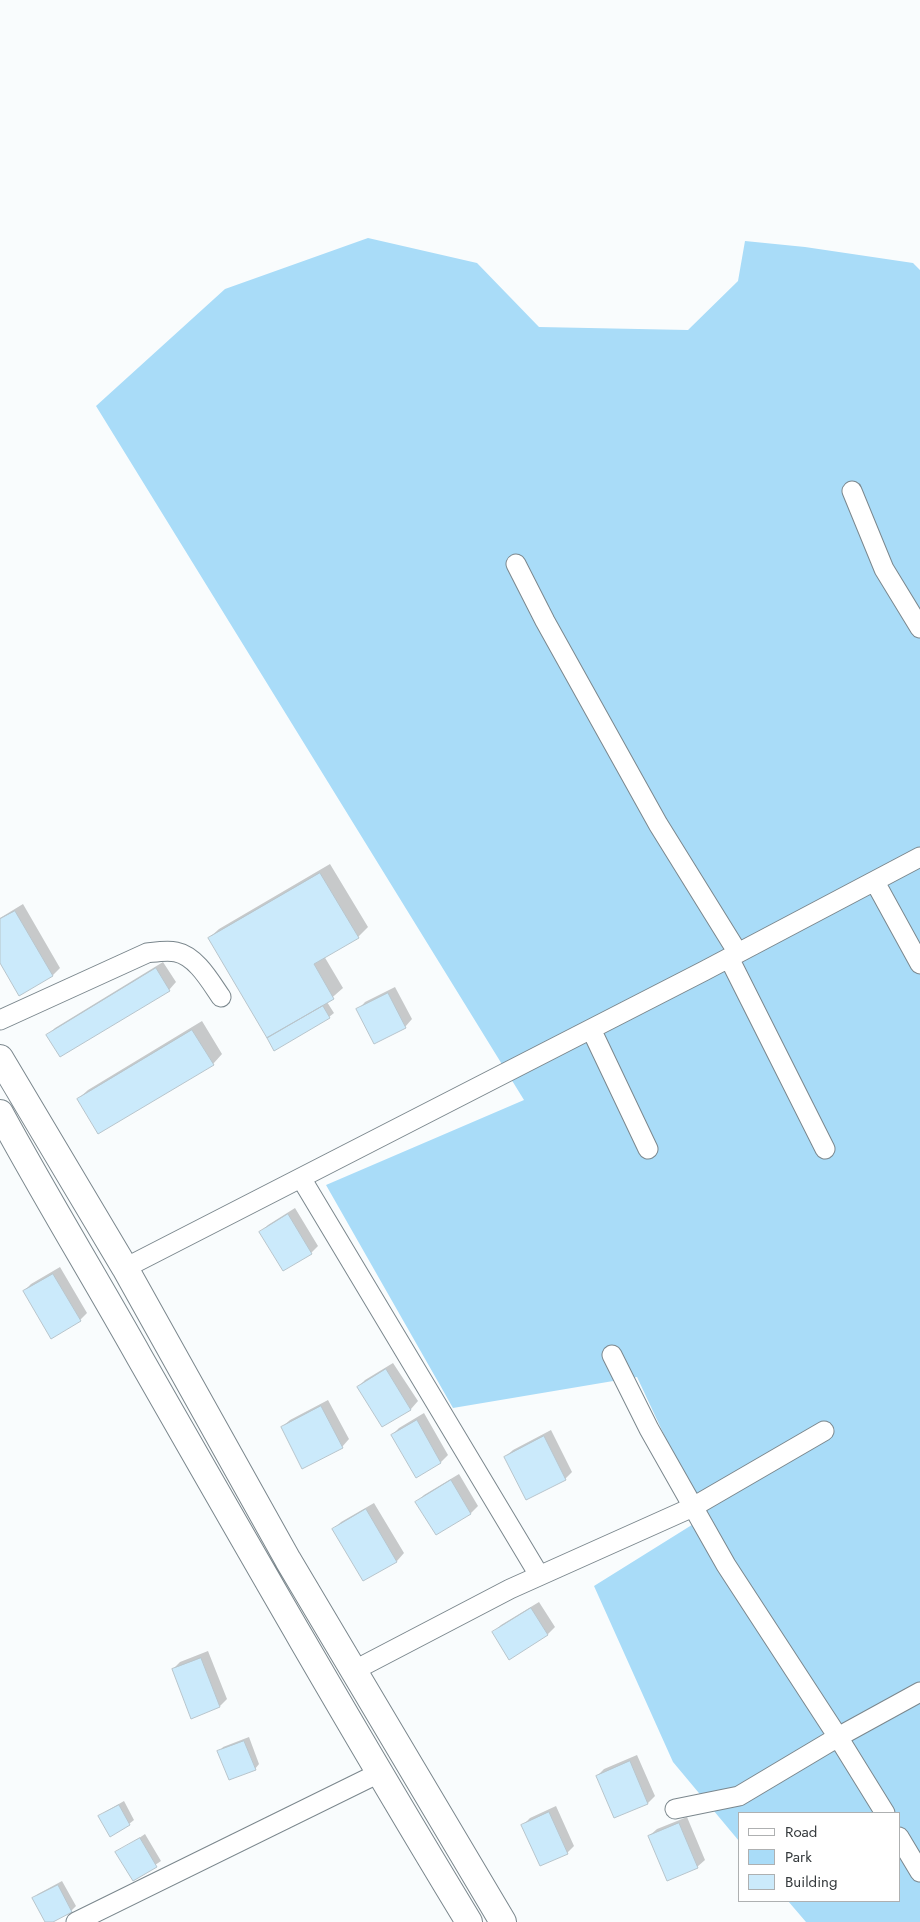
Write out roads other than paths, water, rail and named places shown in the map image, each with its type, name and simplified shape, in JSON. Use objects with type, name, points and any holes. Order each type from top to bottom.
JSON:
[{"type":"highway","points":[[0,1058],[125,1268],[288,1560],[502,1922]]},
{"type":"highway","points":[[3,1128],[330,1685],[379,1773],[469,1922]]},
{"type":"street","points":[[852,491],[884,569],[920,628]]},
{"type":"street","points":[[516,564],[545,621],[734,956],[825,1149]]},
{"type":"street","points":[[125,1268],[734,956],[920,857]]},
{"type":"street","points":[[875,882],[920,964]]},
{"type":"street","points":[[0,1020],[148,953],[174,951],[186,954],[205,974],[221,996]]},
{"type":"street","points":[[591,1029],[648,1149]]},
{"type":"street","points":[[3,1128],[31,1112]]},
{"type":"street","points":[[301,1178],[539,1575]]},
{"type":"street","points":[[612,1355],[649,1429],[726,1565],[884,1812]]},
{"type":"street","points":[[353,1671],[510,1588],[693,1507],[824,1431]]},
{"type":"street","points":[[675,1809],[739,1796],[838,1737],[920,1692]]},
{"type":"street","points":[[76,1922],[379,1773]]},
{"type":"street","points":[[900,1839],[920,1872]]}]
